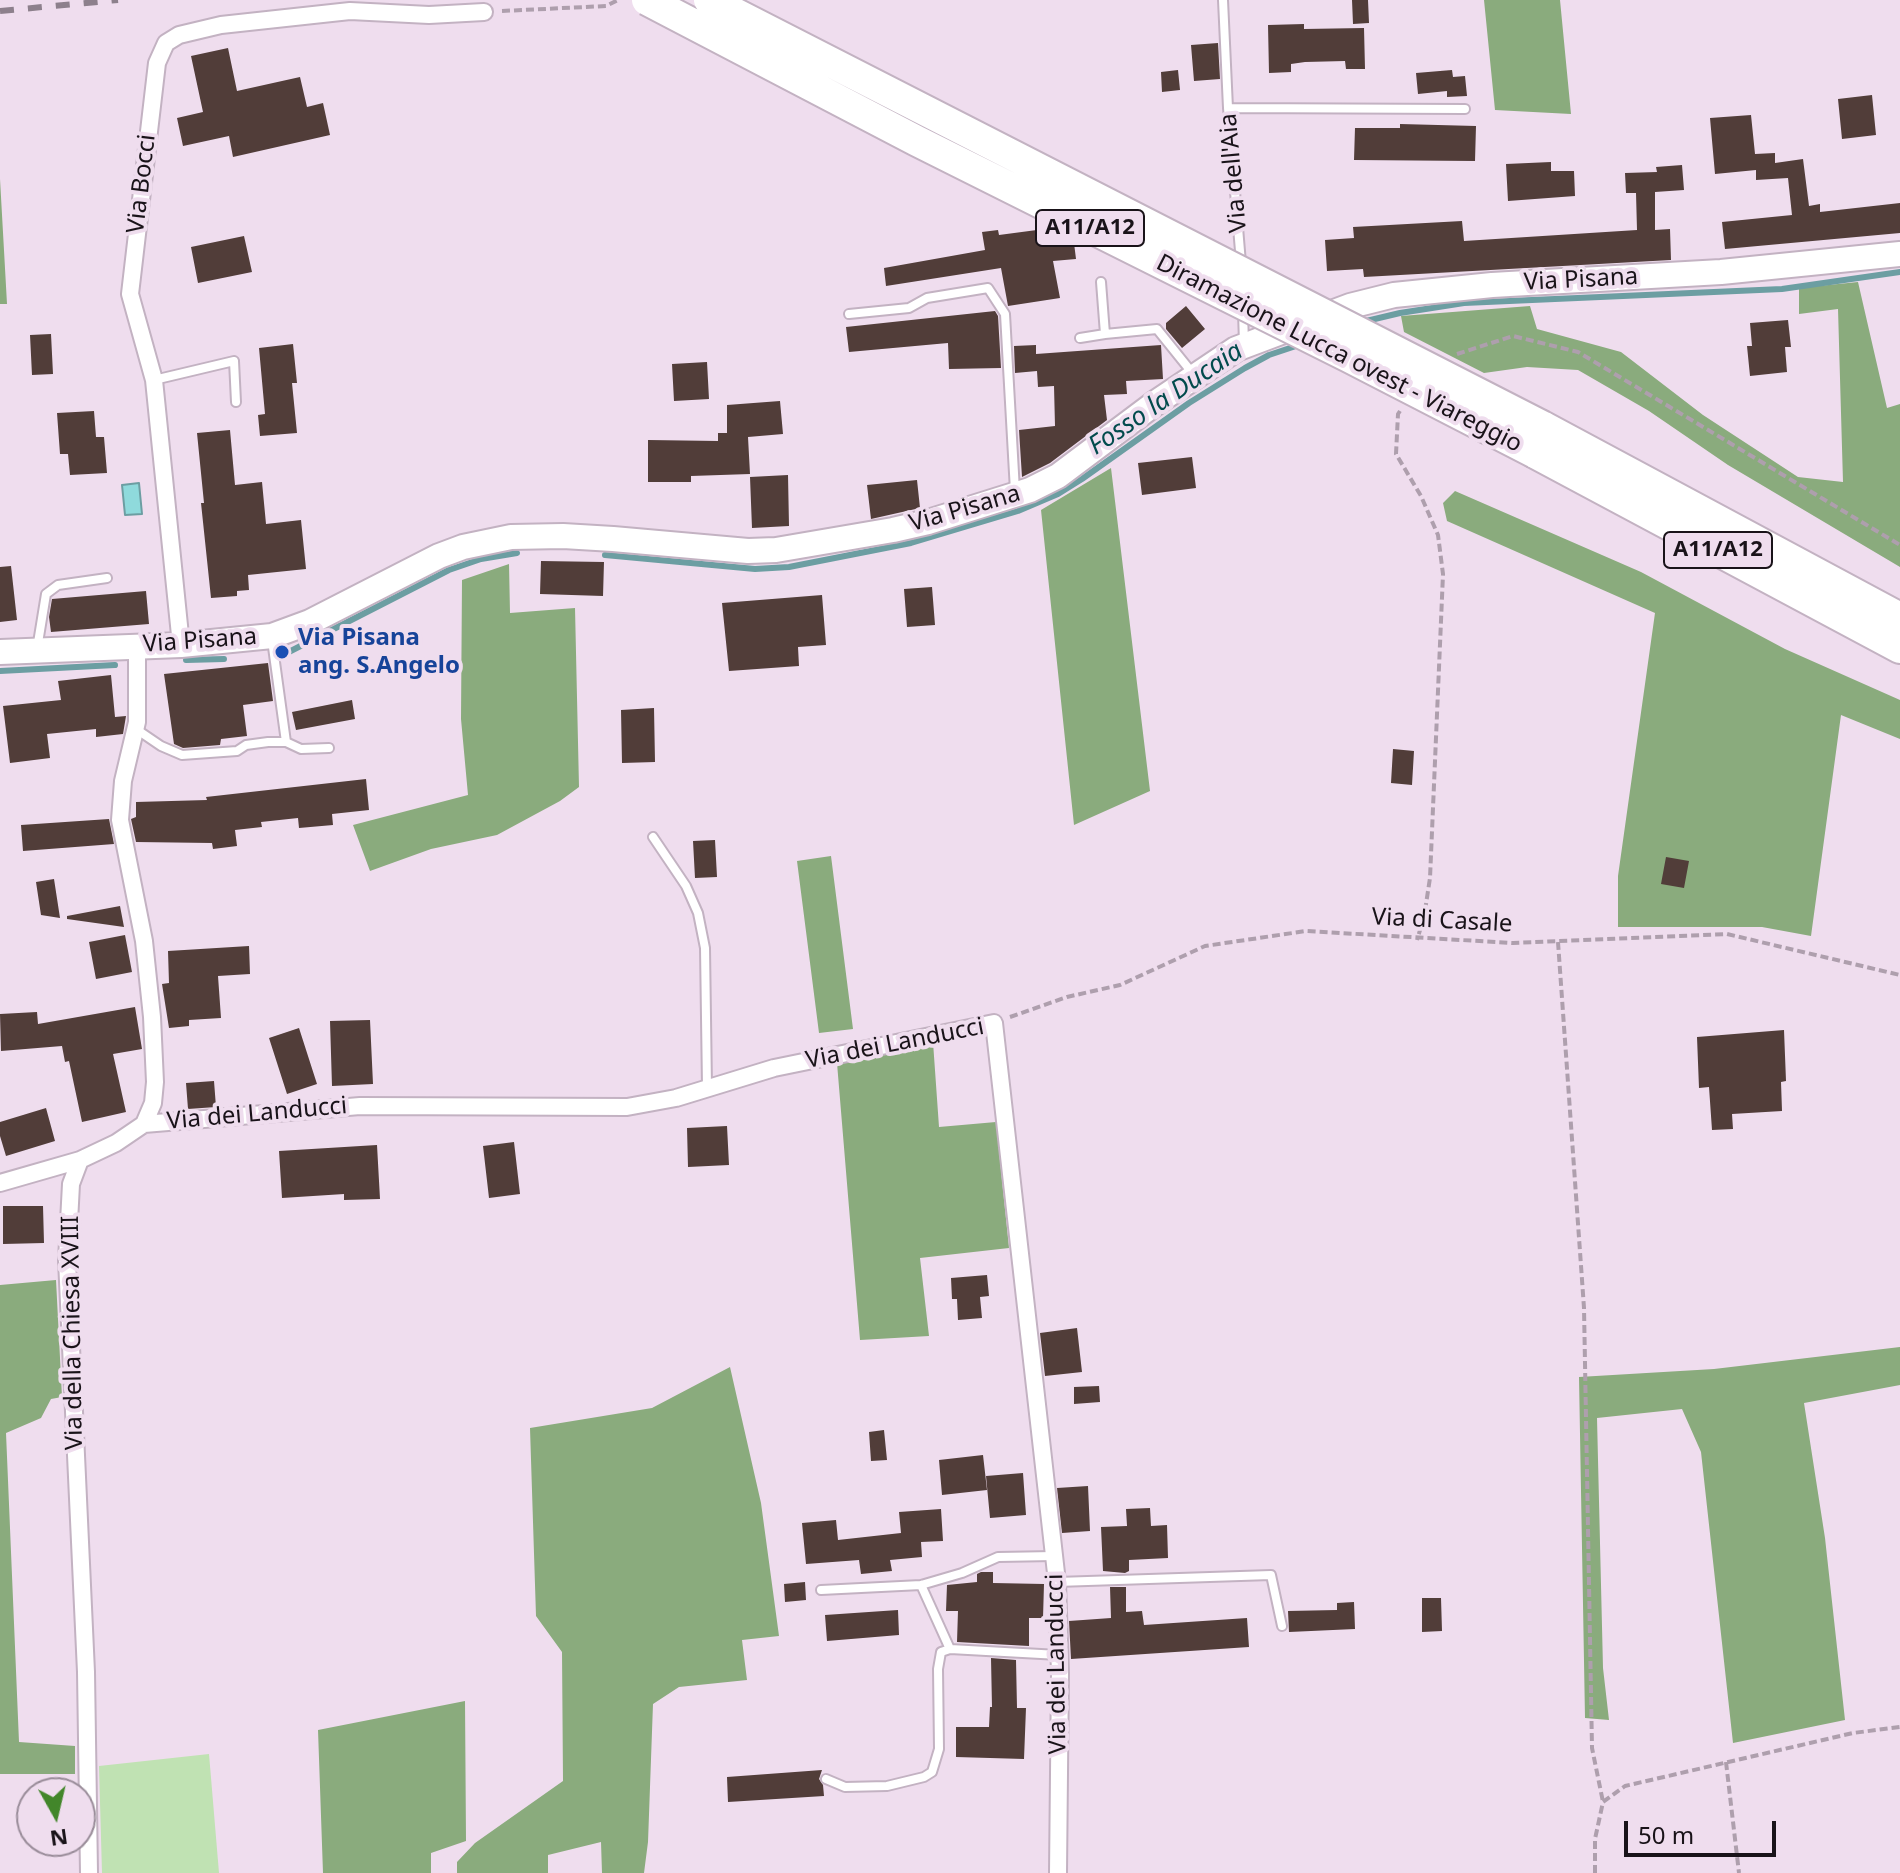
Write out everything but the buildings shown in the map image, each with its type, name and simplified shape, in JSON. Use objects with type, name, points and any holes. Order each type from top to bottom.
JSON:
[{"type":"highway","name":"Diramazione Lucca ovest - Viareggio","points":[[647,0],[917,141],[1335,350],[1538,440],[1900,648]]},
{"type":"highway","name":"Diramazione Lucca ovest - Viareggio","points":[[709,0],[1538,440],[1900,618]]},
{"type":"main road","name":"Via Pisana","points":[[0,652],[181,645],[272,636],[310,622],[439,556],[511,537],[563,536],[708,549],[776,550],[928,522],[1015,495],[1058,476],[1194,375],[1244,345],[1350,306],[1394,295],[1492,285],[1721,272],[1900,254]]},
{"type":"street","name":"Via Bocci","points":[[181,645],[154,380],[130,294],[157,63],[166,43],[179,35],[221,25],[350,11],[429,15],[484,12]]},
{"type":"street","points":[[0,1183],[80,1160],[116,1143],[144,1124],[153,1103],[152,1017],[144,941],[120,820],[123,781],[135,729],[137,646]]},
{"type":"street","name":"Via dei Landucci","points":[[144,1124],[360,1106],[627,1107],[676,1098],[774,1068],[994,1023],[1057,1582],[1058,1873]]},
{"type":"street","name":"Via della Chiesa XVIII","points":[[80,1160],[71,1184],[67,1260],[86,1672],[89,1873]]},
{"type":"lane","name":"Via dell'Aia","points":[[1223,0],[1241,283]]},
{"type":"lane","points":[[1228,108],[1465,109]]},
{"type":"lane","points":[[1101,282],[1105,334]]},
{"type":"lane","points":[[849,314],[909,308],[927,298],[988,288],[1005,314],[1015,495]]},
{"type":"lane","points":[[1242,298],[1244,345]]},
{"type":"lane","points":[[1080,338],[1157,329],[1194,375]]},
{"type":"lane","points":[[154,380],[234,361],[236,402]]},
{"type":"lane","points":[[37,650],[46,594],[58,585],[107,578]]},
{"type":"lane","points":[[272,636],[286,742]]},
{"type":"lane","points":[[135,729],[182,755],[237,751],[246,745],[268,742],[286,742],[301,749],[329,748]]},
{"type":"lane","points":[[653,837],[686,886],[698,913],[705,948],[707,1087]]},
{"type":"lane","points":[[821,1590],[921,1585],[962,1573],[998,1557],[1054,1556]]},
{"type":"lane","points":[[1057,1582],[1271,1575],[1282,1626]]},
{"type":"lane","points":[[921,1585],[950,1649]]},
{"type":"lane","points":[[826,1779],[845,1787],[887,1786],[932,1772],[939,1749],[941,1652],[950,1649],[1059,1655]]},
{"type":"path","points":[[484,12],[606,6],[618,0]]},
{"type":"path","points":[[1456,354],[1513,336],[1578,352],[1900,545]]},
{"type":"path","points":[[1407,404],[1398,414],[1396,454],[1421,496],[1438,535],[1443,574],[1430,878],[1417,940]]},
{"type":"path","name":"Via di Casale","points":[[994,1023],[1067,997],[1120,985],[1205,946],[1306,931],[1417,940],[1513,943],[1727,934],[1900,975]]},
{"type":"path","points":[[1558,941],[1584,1308],[1592,1748],[1603,1802],[1595,1839],[1595,1873]]},
{"type":"path","points":[[1603,1802],[1625,1786],[1853,1733],[1900,1727]]},
{"type":"path","points":[[1726,1762],[1739,1873]]},
{"type":"shaded area","points":[[1484,0],[1560,0],[1571,114],[1495,110]]},
{"type":"shaded area","points":[[0,179],[7,304],[0,304]]},
{"type":"shaded area","points":[[1858,282],[1887,408],[1900,404],[1900,567],[1728,465],[1649,411],[1578,370],[1527,367],[1484,373],[1404,332],[1401,316],[1530,306],[1537,329],[1621,352],[1703,415],[1798,477],[1843,482],[1838,309],[1799,314],[1799,288]]},
{"type":"shaded area","points":[[1111,468],[1150,791],[1074,825],[1041,510]]},
{"type":"shaded area","points":[[139,483],[142,514],[125,515],[122,485]]},
{"type":"shaded area","points":[[1455,491],[1641,572],[1785,649],[1900,700],[1900,739],[1841,715],[1811,936],[1762,927],[1618,927],[1618,876],[1655,613],[1447,521],[1443,503]]},
{"type":"shaded area","points":[[509,564],[510,613],[575,608],[579,787],[560,801],[497,835],[431,849],[370,871],[353,825],[468,795],[461,719],[462,580]]},
{"type":"shaded area","points":[[831,856],[853,1029],[819,1033],[797,861]]},
{"type":"shaded area","points":[[933,1042],[939,1127],[996,1122],[1009,1248],[920,1258],[929,1336],[860,1340],[837,1063]]},
{"type":"shaded area","points":[[56,1280],[62,1397],[51,1399],[41,1418],[6,1433],[19,1742],[75,1746],[75,1774],[0,1774],[0,1285]]},
{"type":"shaded area","points":[[1900,1347],[1900,1385],[1804,1403],[1825,1538],[1845,1720],[1733,1743],[1701,1452],[1682,1409],[1597,1418],[1603,1668],[1609,1720],[1585,1718],[1579,1377],[1714,1369]]},
{"type":"shaded area","points":[[730,1367],[761,1503],[779,1636],[742,1640],[747,1680],[679,1687],[653,1704],[644,1873],[602,1873],[601,1842],[548,1855],[548,1873],[457,1873],[457,1862],[475,1843],[563,1781],[562,1652],[536,1616],[530,1428],[652,1408]]},
{"type":"shaded area","points":[[465,1701],[466,1841],[431,1853],[431,1873],[323,1873],[318,1730]]},
{"type":"shaded area","points":[[209,1754],[219,1873],[102,1873],[99,1766]]},
{"type":"waterway","name":"Fosso la Ducaia","points":[[1362,322],[1464,303],[1782,289],[1900,272]]},
{"type":"waterway","name":"Fosso la Ducaia","points":[[605,555],[755,569],[789,567],[911,543],[1018,511],[1058,494],[1082,479],[1189,403],[1245,368],[1269,355],[1299,345]]},
{"type":"waterway","points":[[281,656],[449,570],[481,559],[517,553]]},
{"type":"waterway","points":[[186,660],[224,659]]},
{"type":"waterway","points":[[0,671],[115,665]]},
{"type":"railway","points":[[0,11],[118,0]]},
{"type":"place","name":"Via Pisana ang. S.Angelo","points":[[282,652]]}]
